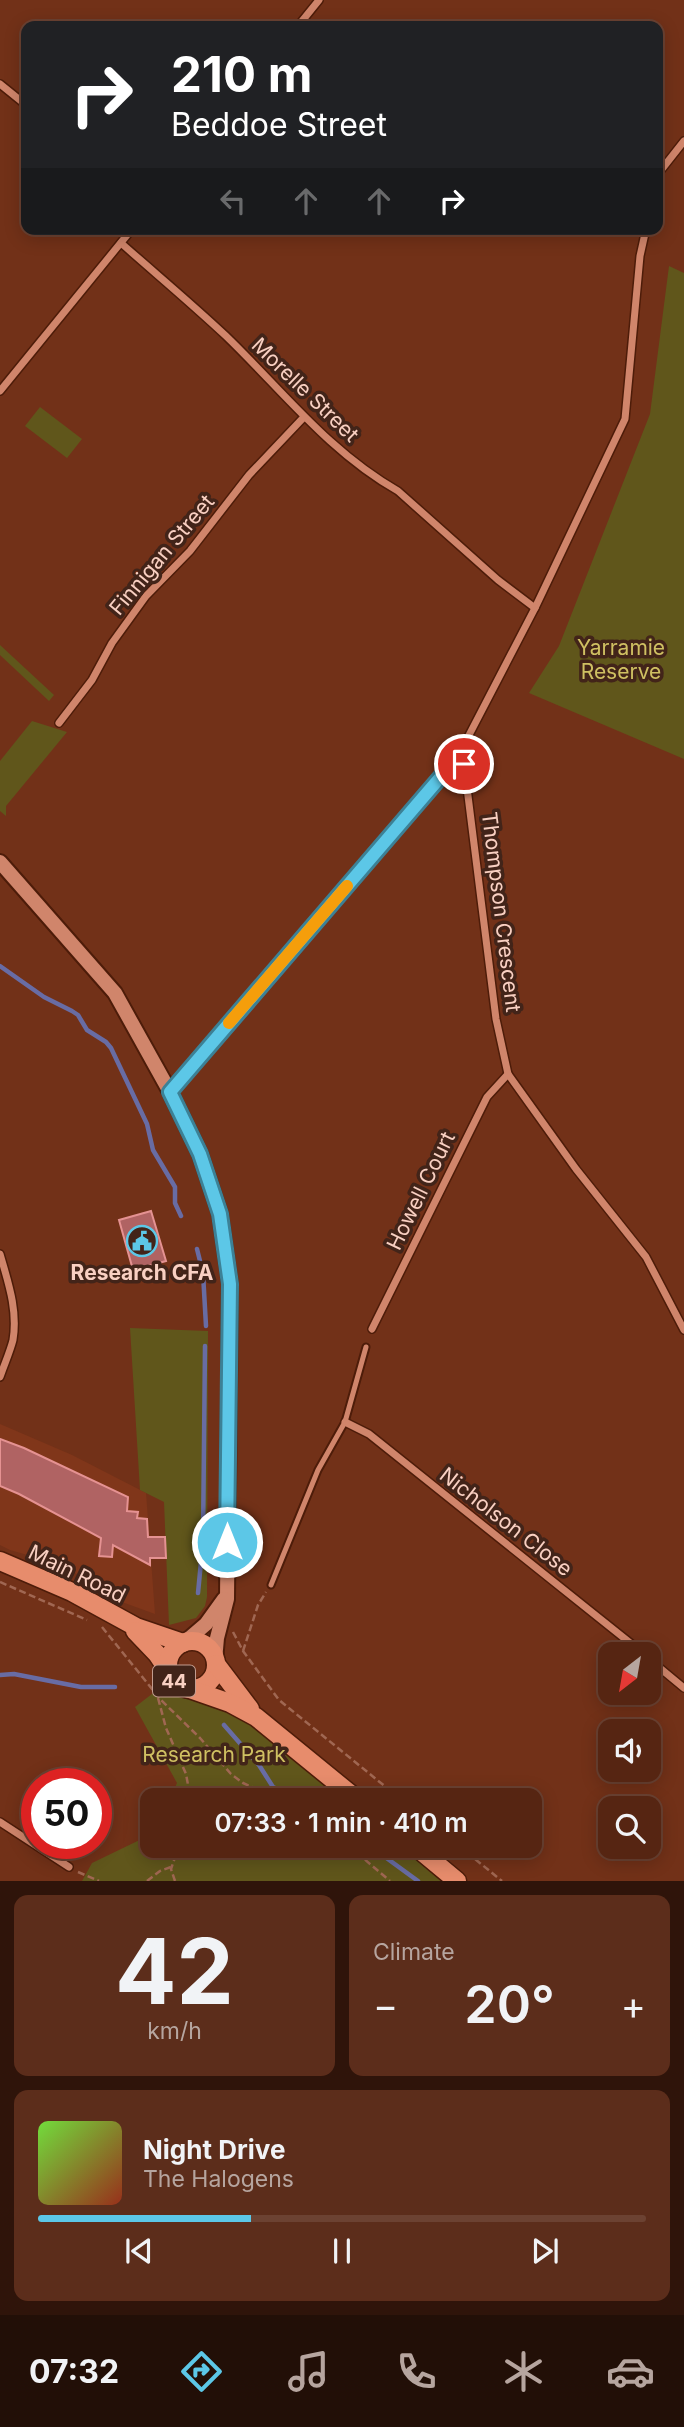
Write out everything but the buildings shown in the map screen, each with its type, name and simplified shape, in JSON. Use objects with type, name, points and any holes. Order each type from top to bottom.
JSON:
[{"type":"main road","points":[[0,862],[115,993],[170,1092],[200,1154],[220,1214],[230,1284],[226,1606],[217,1638],[216,1662]]},
{"type":"main road","name":"Main Road","points":[[3,1564],[72,1592],[125,1622],[155,1635],[184,1643],[204,1644],[257,1717]]},
{"type":"main road","points":[[184,1643],[212,1617],[226,1591]]},
{"type":"main road","name":"Main Road","points":[[125,1622],[150,1646],[176,1683],[230,1703],[257,1717],[343,1788]]},
{"type":"main road","name":"44","points":[[169,1672],[170,1655],[184,1643]]},
{"type":"main road","name":"44","points":[[187,1688],[206,1685],[213,1676],[216,1662]]},
{"type":"main road","points":[[429,1858],[457,1881]]},
{"type":"street","points":[[302,21],[319,0]]},
{"type":"street","points":[[0,84],[21,101]]},
{"type":"street","points":[[663,168],[684,141]]},
{"type":"street","points":[[0,391],[127,235]]},
{"type":"street","name":"Thompson Crescent","points":[[645,235],[640,256],[625,419],[535,608],[467,739],[464,764],[496,1019],[508,1074],[576,1169],[646,1257],[684,1330]]},
{"type":"street","name":"Morelle Street","points":[[121,243],[226,336],[330,443],[398,491],[498,580],[535,608]]},
{"type":"street","name":"Finnigan Street","points":[[59,723],[92,680],[112,643],[146,596],[190,551],[250,475],[304,417]]},
{"type":"street","points":[[170,1092],[444,773],[464,764]]},
{"type":"street","name":"Howell Court","points":[[372,1329],[487,1097],[508,1074]]},
{"type":"street","points":[[0,1254],[13,1301],[15,1320],[12,1343],[0,1377]]},
{"type":"street","name":"Nicholson Close","points":[[345,1422],[369,1434],[629,1642]]},
{"type":"street","points":[[662,1670],[684,1688]]},
{"type":"street","points":[[0,1822],[69,1867]]},
{"type":"lane","points":[[271,1585],[318,1469],[345,1422],[366,1347]]},
{"type":"path","points":[[0,1582],[88,1620]]},
{"type":"path","points":[[243,1651],[258,1605],[271,1585]]},
{"type":"path","points":[[100,1626],[158,1696],[231,1774],[254,1788]]},
{"type":"path","points":[[230,1626],[243,1651],[279,1700],[387,1788]]},
{"type":"path","points":[[158,1696],[166,1728],[186,1774],[189,1788]]},
{"type":"path","points":[[175,1858],[172,1867],[175,1881]]},
{"type":"path","points":[[363,1858],[390,1881]]},
{"type":"path","points":[[474,1858],[502,1881]]},
{"type":"path","points":[[69,1867],[99,1881]]},
{"type":"path","points":[[147,1881],[160,1871],[172,1867]]},
{"type":"shaded area","points":[[0,1424],[72,1455],[146,1493],[155,1614],[111,1598],[59,1564],[0,1545]]},
{"type":"green space","name":"Yarramie Reserve","points":[[669,266],[684,273],[684,759],[529,693],[559,646],[650,414]]},
{"type":"green space","points":[[40,407],[82,439],[67,458],[25,426]]},
{"type":"green space","points":[[0,645],[54,695],[49,701],[0,655]]},
{"type":"green space","points":[[32,721],[67,732],[6,806],[6,816],[0,811],[0,761]]},
{"type":"green space","points":[[130,1328],[208,1331],[207,1597],[205,1606],[196,1618],[169,1625],[164,1502],[140,1490]]},
{"type":"green space","name":"Research Park","points":[[165,1684],[175,1692],[209,1702],[263,1734],[329,1788],[175,1788],[177,1783],[135,1707]]},
{"type":"green space","points":[[140,1840],[140,1858],[414,1858],[441,1881],[82,1881],[92,1863],[100,1859],[112,1859],[112,1853]]},
{"type":"waterway","points":[[0,966],[44,997],[78,1015],[87,1030],[111,1048],[147,1124],[153,1150],[175,1187],[175,1203],[181,1216]]},
{"type":"waterway","points":[[197,1249],[203,1273],[206,1326]]},
{"type":"waterway","points":[[198,1593],[203,1541],[205,1346]]},
{"type":"waterway","points":[[0,1675],[14,1674],[81,1687],[115,1687]]},
{"type":"waterway","points":[[224,1725],[275,1788]]},
{"type":"waterway","points":[[386,1858],[418,1881]]},
{"type":"slow traffic","points":[[229,1023],[347,886]]},
{"type":"place","name":"Research CFA","points":[[142,1241]]},
{"type":"route","points":[[227,1542],[230,1284],[220,1214],[200,1154],[170,1092],[444,773],[464,764]]}]
